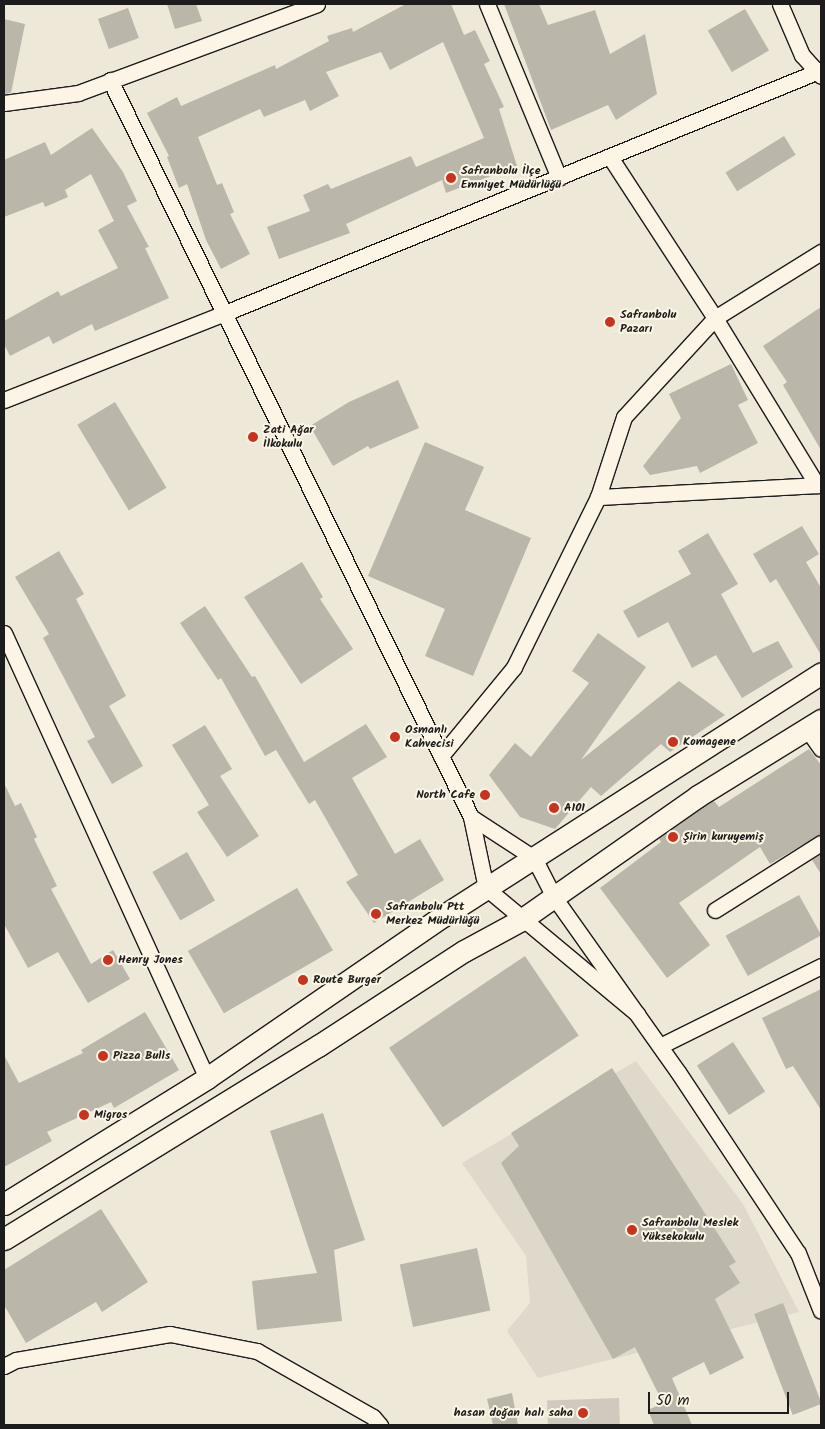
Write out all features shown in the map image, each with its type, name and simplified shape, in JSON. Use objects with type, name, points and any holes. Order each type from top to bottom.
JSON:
[{"type":"street","points":[[4,103],[78,92],[317,4]]},
{"type":"street","points":[[487,4],[559,178]]},
{"type":"street","points":[[4,400],[820,73],[802,55],[780,4]]},
{"type":"street","points":[[110,80],[471,817],[486,888],[520,920],[637,1014]]},
{"type":"street","points":[[598,497],[819,485],[715,318],[610,157]]},
{"type":"street","points":[[442,756],[514,667],[598,497],[624,417],[715,318],[819,258]]},
{"type":"street","points":[[4,633],[207,1078]]},
{"type":"street","points":[[4,1204],[207,1078],[486,888],[821,673]]},
{"type":"street","points":[[4,1240],[318,1046],[464,951],[520,920],[698,796],[814,725],[821,749]]},
{"type":"street","points":[[471,817],[534,858],[554,897],[660,1046],[798,1253],[821,1311]]},
{"type":"street","points":[[716,910],[821,843]]},
{"type":"street","points":[[660,1046],[821,966]]},
{"type":"street","points":[[4,1366],[16,1360],[170,1334],[257,1351],[372,1417],[380,1425]]},
{"type":"shaded area","name":"Safranbolu Meslek Yüksekokulu","points":[[636,1061],[743,1204],[799,1312],[538,1378],[507,1331],[530,1303],[526,1256],[462,1163]]},
{"type":"shaded area","name":"hasan doğan halı saha","points":[[619,1398],[620,1425],[548,1425],[547,1401]]},
{"type":"building","points":[[167,4],[196,4],[202,21],[175,29]]},
{"type":"building","points":[[406,4],[451,4],[464,35],[475,30],[490,61],[484,64],[504,107],[499,109],[517,166],[446,193],[442,180],[346,224],[350,233],[279,259],[267,227],[310,211],[303,195],[328,184],[331,189],[411,156],[416,167],[484,138],[443,42],[390,70],[381,52],[326,72],[339,96],[310,111],[305,100],[264,117],[260,109],[198,137],[217,185],[222,183],[234,212],[230,214],[250,254],[221,269],[206,240],[187,184],[179,188],[167,157],[169,156],[147,113],[177,97],[181,106],[275,65],[276,69],[329,41],[327,36],[352,28],[353,32]]},
{"type":"building","points":[[504,4],[539,4],[548,25],[595,10],[610,54],[645,34],[657,94],[616,120],[608,105],[551,130]]},
{"type":"building","points":[[128,8],[139,38],[109,49],[98,19]]},
{"type":"building","points":[[745,9],[769,51],[732,72],[708,30]]},
{"type":"building","points":[[4,19],[25,24],[11,93],[4,94]]},
{"type":"building","points":[[92,128],[123,172],[137,201],[127,206],[149,247],[145,248],[169,298],[95,331],[92,324],[53,344],[49,336],[10,356],[4,344],[4,321],[58,291],[61,296],[118,268],[98,230],[114,221],[91,174],[65,190],[68,197],[45,207],[43,202],[4,217],[4,160],[45,142],[51,155]]},
{"type":"building","points":[[784,136],[796,155],[737,191],[725,173]]},
{"type":"building","points":[[821,307],[821,450],[783,385],[787,382],[763,346]]},
{"type":"building","points":[[731,364],[748,400],[738,405],[758,443],[700,473],[697,466],[650,475],[643,466],[681,418],[669,394]]},
{"type":"building","points":[[398,380],[419,428],[370,449],[368,446],[333,466],[310,426],[349,402]]},
{"type":"building","points":[[115,402],[167,488],[129,510],[77,425]]},
{"type":"building","points":[[425,442],[484,467],[465,510],[531,538],[473,676],[425,656],[445,609],[368,576]]},
{"type":"building","points":[[802,526],[819,554],[806,562],[821,588],[821,655],[776,579],[770,583],[753,554]]},
{"type":"building","points":[[708,533],[738,584],[721,594],[753,653],[778,641],[793,667],[742,698],[716,655],[692,668],[668,622],[638,638],[623,611],[691,574],[678,551]]},
{"type":"building","points":[[59,551],[84,594],[76,599],[126,696],[109,706],[143,766],[112,784],[87,741],[95,737],[43,638],[49,634],[15,577]]},
{"type":"building","points":[[302,562],[323,597],[320,599],[353,649],[301,684],[244,597]]},
{"type":"building","points":[[205,606],[252,677],[255,676],[304,762],[366,724],[387,757],[352,778],[395,854],[420,839],[444,880],[374,923],[346,882],[358,875],[315,800],[309,804],[276,750],[265,756],[221,678],[218,680],[180,623]]},
{"type":"building","points":[[598,633],[646,667],[581,760],[679,681],[725,715],[670,752],[661,744],[601,796],[591,787],[555,829],[520,817],[489,775],[515,743],[531,757],[589,683],[572,671]]},
{"type":"building","points":[[205,725],[232,769],[220,776],[259,836],[227,857],[197,812],[209,805],[172,745]]},
{"type":"building","points":[[809,749],[821,765],[821,834],[770,864],[760,847],[679,903],[710,945],[667,978],[600,888],[661,842],[659,839],[705,806],[714,801],[719,807]]},
{"type":"building","points":[[4,783],[15,806],[21,803],[37,837],[34,839],[57,886],[51,889],[91,964],[113,950],[130,979],[88,1003],[58,952],[28,968],[4,924]]},
{"type":"building","points":[[187,852],[215,900],[180,920],[152,872]]},
{"type":"building","points":[[821,854],[821,874],[812,860]]},
{"type":"building","points":[[297,888],[333,950],[224,1013],[188,951]]},
{"type":"building","points":[[799,895],[821,935],[748,976],[726,936]]},
{"type":"building","points":[[525,956],[579,1036],[443,1127],[389,1048]]},
{"type":"building","points":[[821,989],[821,1110],[793,1066],[786,1069],[762,1018]]},
{"type":"building","points":[[145,1012],[179,1070],[114,1108],[111,1102],[47,1132],[52,1141],[4,1167],[4,1055],[19,1083],[83,1053],[81,1050]]},
{"type":"building","points":[[733,1042],[765,1091],[729,1115],[697,1065]]},
{"type":"building","name":"Safranbolu Meslek Yüksekokulu","points":[[612,1068],[736,1262],[729,1266],[740,1283],[715,1299],[744,1358],[710,1375],[704,1362],[672,1378],[692,1425],[654,1425],[648,1410],[663,1403],[635,1347],[613,1359],[501,1163],[519,1146],[511,1133]]},
{"type":"building","points":[[323,1113],[365,1240],[334,1250],[342,1321],[257,1330],[252,1281],[317,1273],[270,1131]]},
{"type":"building","points":[[101,1209],[148,1282],[102,1312],[96,1302],[26,1343],[4,1305],[4,1270]]},
{"type":"building","points":[[477,1248],[490,1311],[413,1327],[400,1264]]},
{"type":"building","points":[[783,1303],[821,1402],[821,1404],[793,1415],[754,1314]]},
{"type":"building","points":[[512,1393],[518,1425],[493,1425],[487,1399]]},
{"type":"place","name":"Safranbolu İlçe Emniyet Müdürlüğü","points":[[451,178]]},
{"type":"place","name":"Safranbolu Pazarı","points":[[610,322]]},
{"type":"place","name":"Zati Ağar İlkokulu","points":[[253,437]]},
{"type":"place","name":"Osmanlı Kahvecisi","points":[[395,737]]},
{"type":"place","name":"Komagene","points":[[673,742]]},
{"type":"place","name":"North Cafe","points":[[485,795]]},
{"type":"place","name":"A101","points":[[554,808]]},
{"type":"place","name":"Şirin kuruyemiş","points":[[673,837]]},
{"type":"place","name":"Safranbolu Ptt Merkez Müdürlüğü","points":[[376,914]]},
{"type":"place","name":"Henry Jones","points":[[108,960]]},
{"type":"place","name":"Route Burger","points":[[303,980]]},
{"type":"place","name":"Pizza Bulls","points":[[103,1056]]},
{"type":"place","name":"Migros","points":[[84,1115]]},
{"type":"place","name":"Safranbolu Meslek Yüksekokulu","points":[[632,1230]]},
{"type":"place","name":"hasan doğan halı saha","points":[[583,1413]]}]
